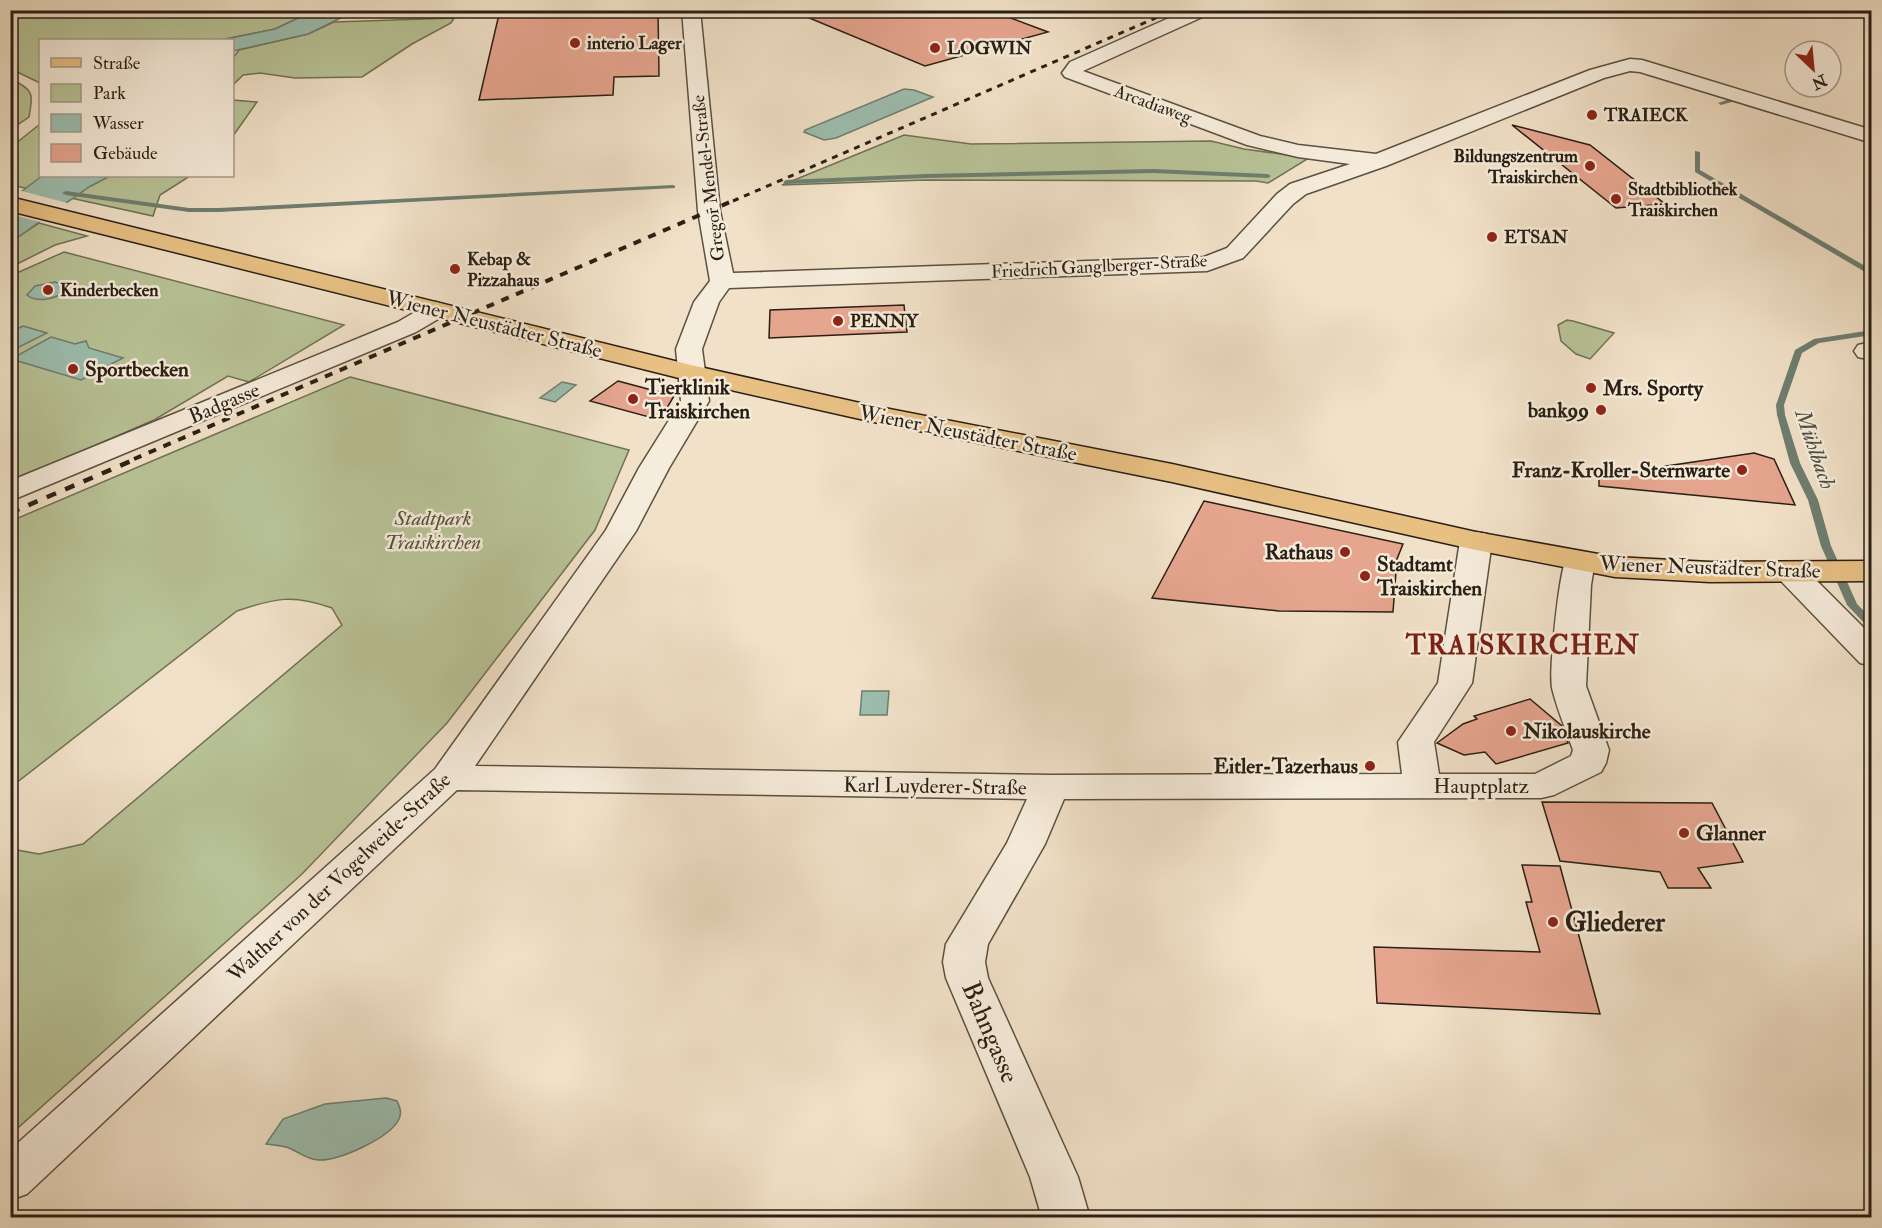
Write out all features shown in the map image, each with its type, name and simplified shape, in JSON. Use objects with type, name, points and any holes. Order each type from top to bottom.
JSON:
[{"type":"main road","name":"Wiener Neustädter Straße","points":[[10,204],[692,373],[869,413],[1172,473],[1473,556],[1577,573],[1615,567],[1863,572]]},
{"type":"street","name":"Gregor Mendel-Straße","points":[[692,10],[709,211],[722,281],[707,302],[689,349],[692,373]]},
{"type":"street","name":"Arcadiaweg","points":[[1203,10],[1077,66],[1072,73],[1254,141],[1298,151],[1378,161]]},
{"type":"street","name":"Friedrich Ganglberger-Straße","points":[[722,281],[1207,264],[1235,253],[1285,199],[1298,189],[1378,161],[1597,74],[1630,65],[1642,66],[1872,137]]},
{"type":"street","name":"Badgasse","points":[[10,492],[407,327],[436,310]]},
{"type":"street","name":"Walther von der Vogelweide-Straße","points":[[10,1180],[448,778],[621,531],[654,468],[695,401],[692,373]]},
{"type":"street","name":"Hauptplatz","points":[[1473,556],[1455,683],[1416,742],[1423,787],[1541,786],[1588,763],[1591,750],[1569,686],[1577,573]]},
{"type":"street","points":[[1801,572],[1872,656]]},
{"type":"street","name":"Karl Luyderer-Straße","points":[[448,778],[1051,788],[1423,787]]},
{"type":"street","name":"Bahngasse","points":[[1051,788],[1026,844],[967,944],[964,962],[967,978],[1054,1178],[1066,1218]]},
{"type":"green space","points":[[11,11],[313,11],[275,29],[226,39],[39,39],[39,83],[11,69]]},
{"type":"green space","points":[[454,18],[451,23],[412,44],[362,77],[295,78],[260,73],[243,75],[234,84],[234,57],[239,50],[308,34],[334,22]]},
{"type":"green space","points":[[11,79],[28,90],[31,102],[29,117],[11,129]]},
{"type":"green space","points":[[234,100],[257,102],[234,135]]},
{"type":"green space","points":[[39,125],[39,177],[188,177],[160,195],[153,216],[11,185],[10,148]]},
{"type":"green space","points":[[904,135],[971,144],[1211,141],[1244,149],[1309,158],[1268,183],[1256,181],[926,180],[782,185]]},
{"type":"green space","points":[[39,223],[87,236],[55,245],[11,267],[10,242]]},
{"type":"green space","points":[[64,252],[344,325],[249,382],[228,376],[154,420],[11,482],[10,276]]},
{"type":"green space","points":[[1567,320],[1614,333],[1590,359],[1576,354],[1561,341],[1558,325]]},
{"type":"green space","name":"Stadtpark Traiskirchen","points":[[350,377],[629,450],[595,530],[447,723],[302,874],[11,1134],[11,849],[39,854],[83,844],[342,625],[332,608],[295,599],[262,603],[237,611],[11,787],[11,521]]},
{"type":"water","points":[[313,11],[355,11],[308,34],[234,51],[234,39],[226,39],[275,29]]},
{"type":"water","points":[[904,89],[933,97],[836,138],[824,140],[804,132],[805,130]]},
{"type":"water","points":[[41,177],[108,177],[89,187],[11,242],[10,200]]},
{"type":"water","name":"Kinderbecken","points":[[55,282],[68,286],[67,291],[42,300],[27,295],[35,286]]},
{"type":"water","points":[[23,326],[47,333],[11,351],[11,332]]},
{"type":"water","name":"Sportbecken","points":[[51,337],[75,344],[86,341],[89,348],[123,358],[81,380],[11,359]]},
{"type":"water","points":[[562,382],[576,385],[555,402],[540,398]]},
{"type":"water","points":[[862,691],[889,691],[887,715],[860,715]]},
{"type":"water","points":[[386,1098],[397,1101],[400,1110],[399,1119],[394,1126],[375,1141],[338,1157],[318,1160],[286,1147],[266,1144],[283,1119],[325,1104]]},
{"type":"pier","points":[[18,190],[71,204],[44,223],[10,214],[10,196]]},
{"type":"building","name":"interio Lager","points":[[500,10],[658,10],[659,76],[614,77],[613,95],[479,100]]},
{"type":"building","name":"LOGWIN","points":[[790,10],[989,10],[1048,32],[925,66]]},
{"type":"building","name":"Bildungszentrum Traiskirchen","points":[[1512,125],[1590,145],[1665,204],[1616,208]]},
{"type":"building","name":"PENNY","points":[[904,305],[907,332],[769,338],[770,310]]},
{"type":"building","name":"Tierklinik Traiskirchen","points":[[618,381],[674,396],[660,420],[590,401]]},
{"type":"building","points":[[1754,453],[1774,459],[1795,505],[1599,486],[1599,476]]},
{"type":"building","name":"Rathaus","points":[[1204,501],[1403,544],[1397,559],[1393,612],[1279,611],[1152,598]]},
{"type":"building","name":"Nikolauskirche","points":[[1530,699],[1562,726],[1568,743],[1496,764],[1485,752],[1464,755],[1437,743],[1463,724],[1477,719],[1474,716]]},
{"type":"building","points":[[1542,802],[1712,803],[1743,862],[1698,868],[1711,888],[1668,888],[1660,872],[1560,861]]},
{"type":"building","name":"Gliederer","points":[[1522,865],[1560,866],[1600,1014],[1377,1003],[1374,947],[1540,952],[1526,902],[1532,902]]},
{"type":"waterway","name":"Mühlbach","points":[[1721,103],[1733,100]]},
{"type":"waterway","name":"Mühlbach","points":[[1697,152],[1697,171],[1872,274]]},
{"type":"waterway","points":[[786,182],[926,176],[1153,171],[1268,176]]},
{"type":"waterway","points":[[66,193],[189,210],[219,210],[673,187]]},
{"type":"waterway","name":"Mühlbach","points":[[1872,332],[1817,341],[1798,352],[1780,405],[1795,463],[1813,500],[1826,546],[1852,605],[1872,625]]},
{"type":"railway","points":[[733,201],[1174,10]]},
{"type":"railway","points":[[134,459],[737,199]]},
{"type":"railway","points":[[10,513],[138,458]]},
{"type":"place","name":"interio Lager","points":[[575,43]]},
{"type":"place","name":"LOGWIN","points":[[935,48]]},
{"type":"place","name":"TRAIECK","points":[[1592,115]]},
{"type":"place","name":"Bildungszentrum Traiskirchen","points":[[1590,166]]},
{"type":"place","name":"Stadtbibliothek Traiskirchen","points":[[1616,199]]},
{"type":"place","name":"ETSAN","points":[[1492,237]]},
{"type":"place","name":"Kebap & Pizzahaus","points":[[455,269]]},
{"type":"place","name":"Kinderbecken","points":[[48,290]]},
{"type":"place","name":"PENNY","points":[[838,321]]},
{"type":"place","name":"Sportbecken","points":[[73,369]]},
{"type":"place","name":"Mrs. Sporty","points":[[1591,388]]},
{"type":"place","name":"Tierklinik Traiskirchen","points":[[633,399]]},
{"type":"place","name":"bank99","points":[[1601,410]]},
{"type":"place","name":"Franz-Kroller-Sternwarte","points":[[1742,470]]},
{"type":"place","name":"Rathaus","points":[[1345,552]]},
{"type":"place","name":"Stadtamt Traiskirchen","points":[[1365,576]]},
{"type":"place","name":"Nikolauskirche","points":[[1511,731]]},
{"type":"place","name":"Eitler-Tazerhaus","points":[[1370,766]]},
{"type":"place","name":"Glanner","points":[[1684,833]]},
{"type":"place","name":"Gliederer","points":[[1553,922]]},
{"type":"district","name":"TRAISKIRCHEN","points":[[1523,645]]}]
